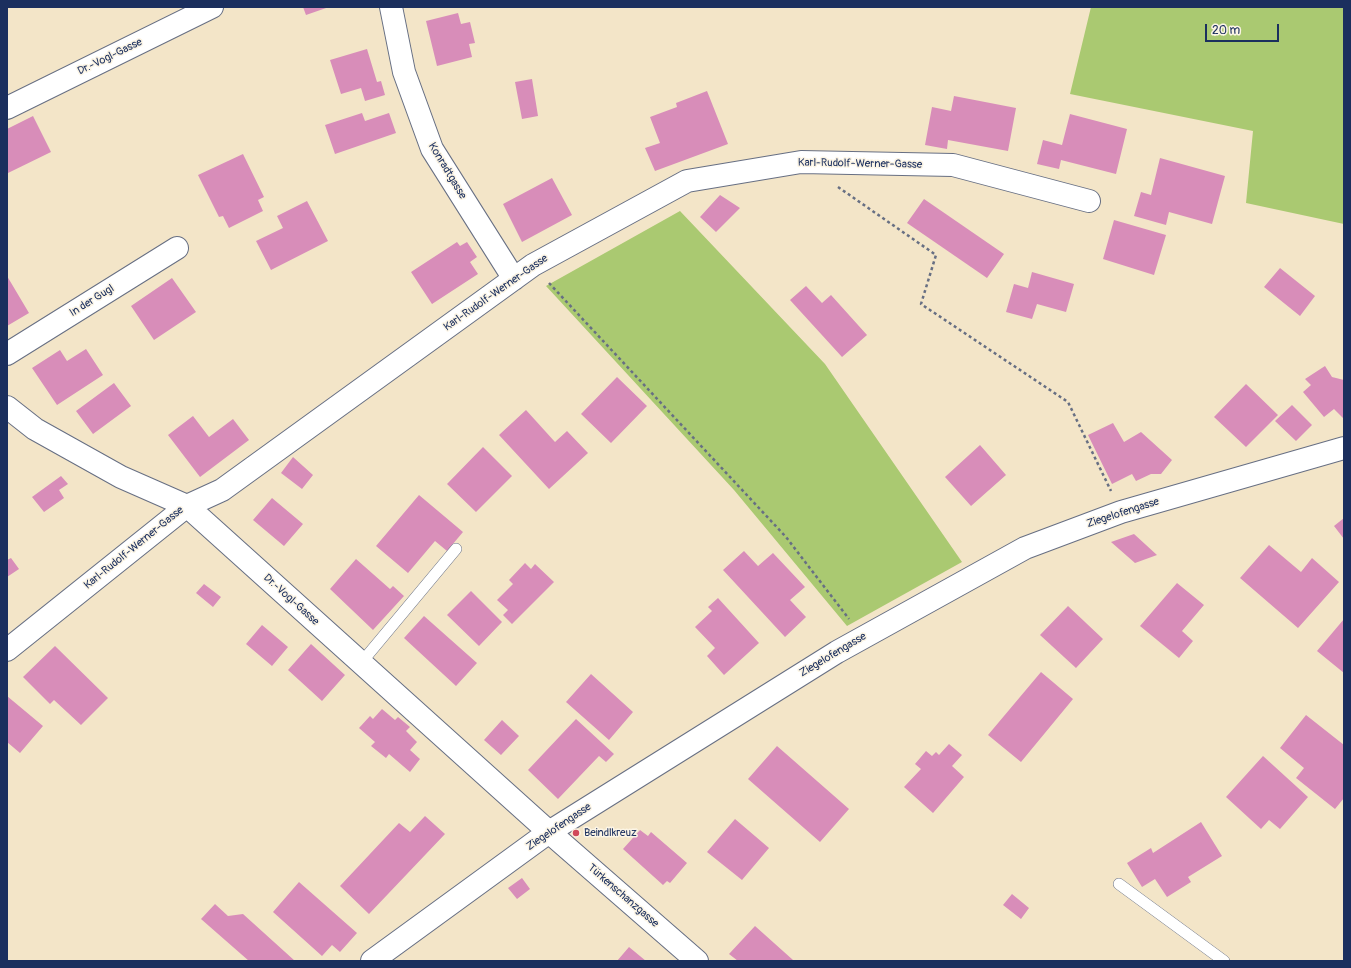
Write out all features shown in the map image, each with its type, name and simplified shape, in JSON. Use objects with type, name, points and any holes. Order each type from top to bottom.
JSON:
[{"type":"street","name":"Dr.-Vogl-Gasse","points":[[7,108],[212,7]]},
{"type":"street","name":"Konradtgasse","points":[[391,7],[404,72],[432,149],[514,279]]},
{"type":"street","name":"Karl-Rudolf-Werner-Gasse","points":[[7,650],[187,506],[222,490],[533,265],[688,181],[801,162],[953,165],[1090,201]]},
{"type":"street","name":"In der Gugl","points":[[7,354],[177,248]]},
{"type":"street","name":"Dr.-Vogl-Gasse","points":[[7,407],[35,429],[122,477],[187,506],[549,832]]},
{"type":"street","name":"Ziegelofengasse","points":[[372,961],[549,832],[863,637],[1025,548],[1121,512],[1344,448]]},
{"type":"street","name":"Türkenschanzgasse","points":[[549,832],[696,961]]},
{"type":"lane","points":[[361,663],[456,549]]},
{"type":"lane","points":[[1119,884],[1224,961]]},
{"type":"path","points":[[833,184],[936,255],[921,304],[1068,402],[1121,512]]},
{"type":"path","points":[[533,265],[786,538],[863,637]]},
{"type":"green space","points":[[1091,7],[1344,7],[1344,224],[1246,203],[1253,131],[1070,94]]},
{"type":"green space","points":[[680,211],[825,364],[962,562],[847,626],[734,490],[546,286]]},
{"type":"building","points":[[303,7],[329,7],[306,15]]},
{"type":"building","points":[[458,13],[461,24],[470,22],[475,43],[469,44],[472,57],[437,66],[426,21]]},
{"type":"building","points":[[367,49],[377,82],[381,81],[385,95],[365,101],[361,88],[341,94],[330,60]]},
{"type":"building","points":[[532,79],[538,116],[522,119],[515,82]]},
{"type":"building","points":[[707,91],[728,144],[655,171],[645,148],[660,143],[650,117],[677,107],[676,103]]},
{"type":"building","points":[[954,96],[1016,108],[1008,151],[948,140],[947,149],[925,145],[932,107],[951,111]]},
{"type":"building","points":[[362,113],[365,121],[389,113],[396,133],[335,154],[325,125]]},
{"type":"building","points":[[1070,114],[1127,129],[1116,174],[1061,160],[1059,169],[1037,164],[1043,140],[1062,145]]},
{"type":"building","points":[[33,116],[51,152],[8,173],[7,129]]},
{"type":"building","points":[[243,154],[264,197],[258,200],[263,211],[229,228],[223,216],[219,217],[198,175]]},
{"type":"building","points":[[1160,158],[1225,176],[1212,224],[1169,212],[1166,225],[1134,216],[1141,192],[1151,195]]},
{"type":"building","points":[[552,178],[572,215],[522,242],[503,204]]},
{"type":"building","points":[[720,195],[740,208],[716,232],[700,217]]},
{"type":"building","points":[[924,199],[1004,254],[987,278],[907,223]]},
{"type":"building","points":[[307,201],[328,241],[271,270],[256,241],[283,228],[277,216]]},
{"type":"building","points":[[1114,220],[1166,235],[1154,275],[1103,259]]},
{"type":"building","points":[[457,242],[460,246],[467,242],[477,257],[470,262],[478,274],[432,304],[411,272]]},
{"type":"building","points":[[1280,268],[1315,296],[1300,316],[1264,287]]},
{"type":"building","points":[[1032,272],[1074,284],[1066,312],[1037,304],[1032,319],[1006,312],[1014,284],[1028,288]]},
{"type":"building","points":[[7,276],[29,313],[7,326]]},
{"type":"building","points":[[172,278],[196,312],[154,340],[131,306]]},
{"type":"building","points":[[806,286],[822,303],[831,295],[867,335],[842,357],[790,300]]},
{"type":"building","points":[[86,349],[103,375],[57,405],[32,368],[60,350],[67,361]]},
{"type":"building","points":[[1325,366],[1332,377],[1344,380],[1344,419],[1334,409],[1324,417],[1303,392],[1311,385],[1305,379]]},
{"type":"building","points":[[617,377],[647,406],[611,443],[581,414]]},
{"type":"building","points":[[114,383],[131,406],[93,434],[76,411]]},
{"type":"building","points":[[1246,384],[1278,415],[1246,447],[1214,417]]},
{"type":"building","points":[[1292,405],[1312,425],[1296,441],[1275,421]]},
{"type":"building","points":[[526,410],[555,442],[567,431],[588,453],[549,489],[499,435]]},
{"type":"building","points":[[193,416],[209,437],[233,419],[249,440],[200,477],[168,435]]},
{"type":"building","points":[[1113,423],[1124,442],[1141,432],[1172,460],[1161,474],[1151,474],[1136,481],[1132,474],[1112,484],[1088,435]]},
{"type":"building","points":[[980,445],[1006,475],[971,506],[945,477]]},
{"type":"building","points":[[483,447],[512,476],[476,512],[447,484]]},
{"type":"building","points":[[293,457],[313,475],[302,489],[281,473]]},
{"type":"building","points":[[61,476],[68,484],[59,490],[64,498],[44,512],[32,497]]},
{"type":"building","points":[[419,495],[463,532],[447,551],[435,541],[408,573],[376,546]]},
{"type":"building","points":[[272,498],[303,524],[284,546],[253,520]]},
{"type":"building","points":[[1344,518],[1344,539],[1334,526]]},
{"type":"building","points":[[1134,534],[1157,555],[1135,563],[1111,542]]},
{"type":"building","points":[[1269,545],[1301,572],[1312,558],[1339,582],[1298,628],[1240,578]]},
{"type":"building","points":[[744,551],[758,566],[773,553],[805,587],[790,600],[806,617],[785,637],[723,570]]},
{"type":"building","points":[[11,558],[19,569],[7,577],[7,560]]},
{"type":"building","points":[[356,559],[390,589],[393,586],[404,596],[373,630],[330,589]]},
{"type":"building","points":[[525,563],[531,569],[535,564],[554,582],[512,624],[503,615],[508,610],[497,600],[513,584],[509,580]]},
{"type":"building","points":[[1177,583],[1204,605],[1182,631],[1193,641],[1179,658],[1140,626]]},
{"type":"building","points":[[204,584],[221,597],[213,607],[196,593]]},
{"type":"building","points":[[471,591],[502,622],[479,646],[447,615]]},
{"type":"building","points":[[718,598],[759,643],[724,675],[707,656],[715,648],[695,627],[712,611],[708,607]]},
{"type":"building","points":[[1068,606],[1103,639],[1076,668],[1040,635]]},
{"type":"building","points":[[424,616],[477,663],[456,686],[404,638]]},
{"type":"building","points":[[1344,619],[1344,673],[1317,651]]},
{"type":"building","points":[[262,625],[288,647],[272,666],[246,644]]},
{"type":"building","points":[[311,644],[345,675],[322,701],[288,670]]},
{"type":"building","points":[[55,646],[108,698],[81,725],[54,700],[50,704],[23,677]]},
{"type":"building","points":[[1041,672],[1073,699],[1021,762],[988,735]]},
{"type":"building","points":[[591,674],[633,712],[609,740],[566,702]]},
{"type":"building","points":[[7,696],[43,726],[20,753],[7,742]]},
{"type":"building","points":[[382,709],[395,720],[398,717],[410,727],[406,731],[417,742],[410,750],[420,759],[410,772],[389,754],[386,758],[371,746],[375,742],[359,728],[370,716],[373,719]]},
{"type":"building","points":[[1306,715],[1344,745],[1344,798],[1335,809],[1296,778],[1304,768],[1280,748]]},
{"type":"building","points":[[576,719],[614,754],[606,762],[599,756],[558,799],[528,770]]},
{"type":"building","points":[[502,720],[519,736],[501,755],[484,740]]},
{"type":"building","points":[[949,744],[962,755],[952,766],[964,777],[933,813],[904,787],[921,769],[915,764],[926,751],[932,756],[936,752],[939,755]]},
{"type":"building","points":[[777,746],[849,809],[820,842],[748,779]]},
{"type":"building","points":[[1263,756],[1308,797],[1280,829],[1269,820],[1261,829],[1226,797]]},
{"type":"building","points":[[425,816],[445,834],[369,914],[340,886],[399,823],[410,832]]},
{"type":"building","points":[[735,819],[769,848],[742,880],[707,852]]},
{"type":"building","points":[[1201,822],[1222,856],[1188,877],[1191,882],[1167,897],[1155,879],[1142,887],[1127,863],[1151,848],[1153,853]]},
{"type":"building","points":[[640,830],[648,836],[651,832],[687,863],[670,883],[667,881],[663,885],[623,849]]},
{"type":"building","points":[[522,878],[530,889],[517,899],[508,888]]},
{"type":"building","points":[[299,882],[357,933],[340,952],[332,945],[322,956],[273,912]]},
{"type":"building","points":[[1012,894],[1029,908],[1021,919],[1003,905]]},
{"type":"building","points":[[215,904],[228,916],[243,914],[295,961],[249,961],[201,919]]},
{"type":"building","points":[[755,926],[793,961],[738,961],[729,954]]},
{"type":"building","points":[[629,947],[646,961],[617,961]]},
{"type":"place","name":"Beindlkreuz","points":[[576,833]]}]
